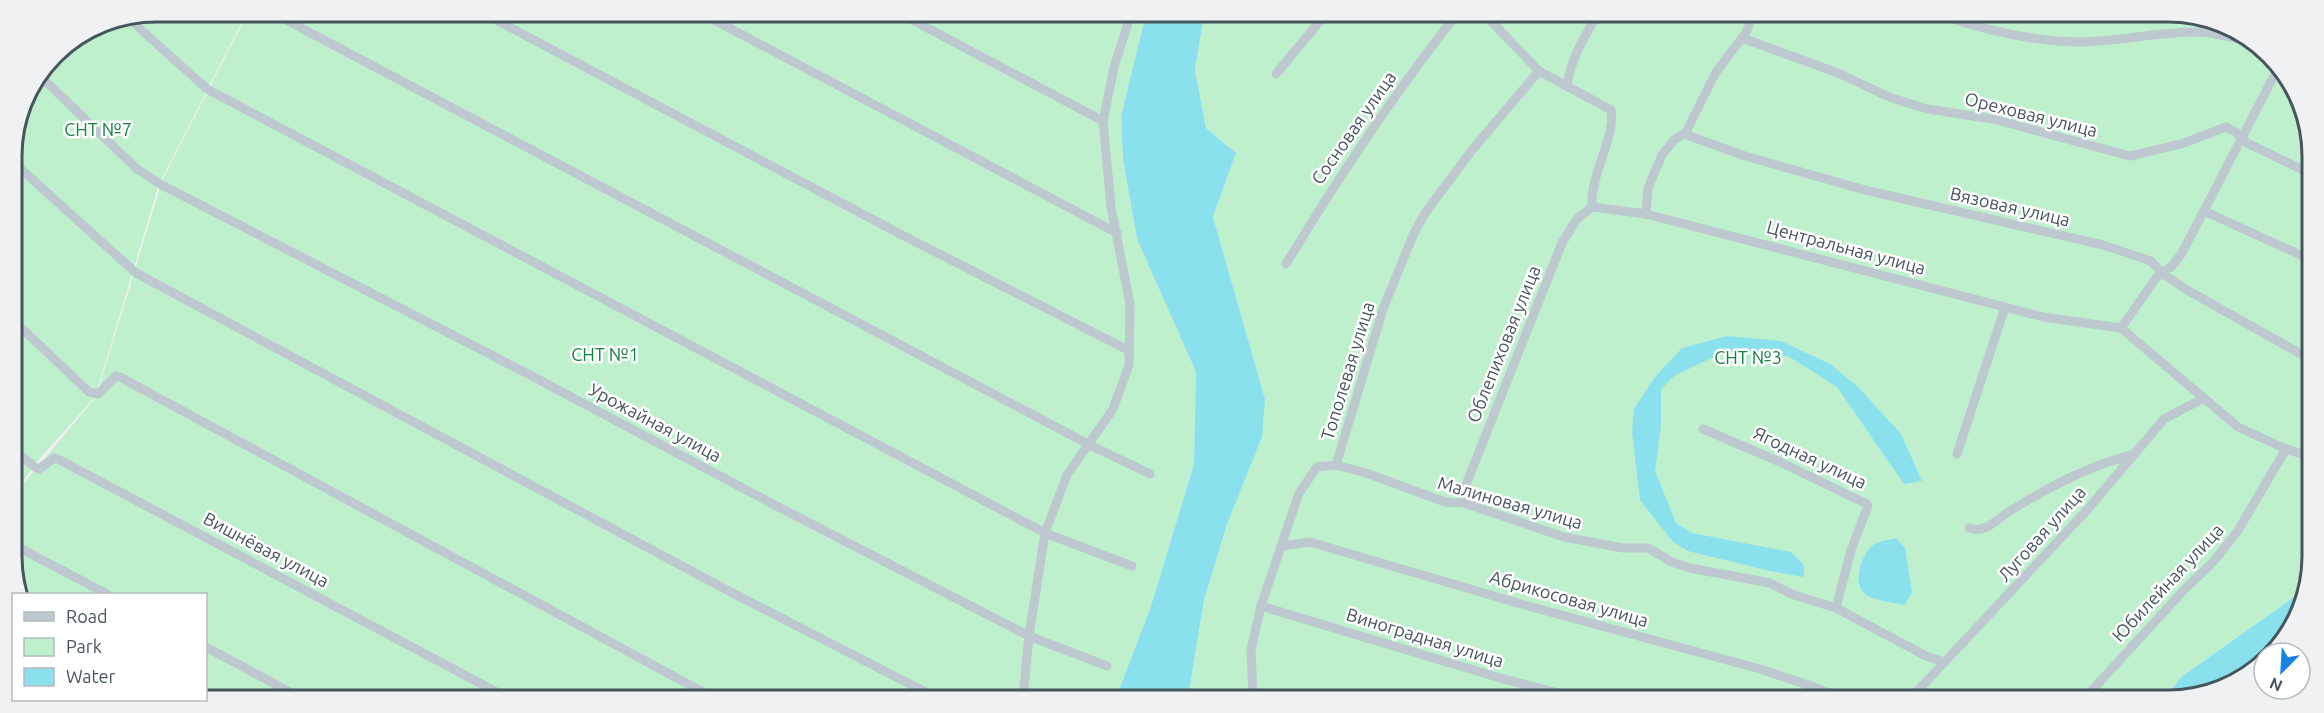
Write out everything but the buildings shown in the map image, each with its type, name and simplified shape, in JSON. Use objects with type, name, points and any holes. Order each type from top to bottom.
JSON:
[{"type":"street","points":[[1276,74],[1318,22]]},
{"type":"street","name":"Сосновая улица","points":[[1286,264],[1337,181],[1451,22]]},
{"type":"street","points":[[1492,22],[1539,71],[1611,110],[1613,121],[1596,173],[1591,196],[1592,207]]},
{"type":"street","points":[[1567,86],[1570,69],[1593,22]]},
{"type":"street","points":[[1646,214],[1648,188],[1662,155],[1674,140],[1684,134],[1716,72],[1742,38],[1750,22]]},
{"type":"street","points":[[1964,22],[2041,39],[2077,42],[2133,39],[2197,31],[2227,37]]},
{"type":"street","points":[[292,23],[1088,444],[1150,474]]},
{"type":"street","points":[[502,23],[904,236],[1130,351]]},
{"type":"street","points":[[719,23],[1117,233]]},
{"type":"street","points":[[917,23],[1103,122]]},
{"type":"street","points":[[1024,690],[1029,636],[1045,533],[1067,476],[1113,409],[1129,365],[1130,304],[1111,207],[1103,122],[1114,67],[1128,23]]},
{"type":"street","points":[[135,24],[207,89],[1045,533],[1132,566]]},
{"type":"street","name":"Ореховая улица","points":[[1742,38],[1838,73],[1889,97],[1927,109],[1993,119],[2130,156],[2184,143],[2226,127],[2247,143],[2302,170]]},
{"type":"street","name":"Тополевая улица","points":[[1253,690],[1251,650],[1261,606],[1299,493],[1317,467],[1336,465],[1383,309],[1414,233],[1425,213],[1472,150],[1539,71]]},
{"type":"street","points":[[2274,76],[2182,253],[2173,265],[2156,278],[2121,328],[2238,427],[2286,450],[2302,454]]},
{"type":"street","name":"Урожайная улица","points":[[45,81],[136,169],[159,184],[1029,636],[1107,666]]},
{"type":"street","name":"Вязовая улица","points":[[1684,134],[1745,156],[1865,190],[2103,245],[2151,261],[2162,273],[2302,355]]},
{"type":"street","points":[[23,171],[136,273],[723,588],[921,690]]},
{"type":"street","name":"Центральная улица","points":[[1592,207],[1646,214],[2043,317],[2121,328]]},
{"type":"street","name":"Облепиховая улица","points":[[1464,503],[1465,487],[1562,243],[1577,219],[1592,207]]},
{"type":"street","points":[[2204,211],[2302,256]]},
{"type":"street","points":[[1957,454],[2005,307]]},
{"type":"street","points":[[23,329],[89,392],[98,394],[116,376],[120,377],[699,690]]},
{"type":"street","name":"Луговая улица","points":[[1918,690],[2088,509],[2163,419],[2204,398]]},
{"type":"street","name":"Ягодная улица","points":[[1703,429],[1780,462],[1867,504],[1851,550],[1836,608]]},
{"type":"street","name":"Юбилейная улица","points":[[2092,690],[2185,589],[2214,562],[2237,532],[2286,450]]},
{"type":"street","points":[[1969,528],[1978,530],[1989,526],[2064,482],[2116,459],[2132,455]]},
{"type":"street","name":"Вишнёвая улица","points":[[22,457],[39,469],[54,458],[58,459],[493,690]]},
{"type":"street","name":"Малиновая улица","points":[[1336,465],[1366,473],[1445,502],[1464,503],[1564,537],[1623,548],[1648,548],[1672,562],[1770,583],[1791,594],[1836,608],[1926,656],[1944,662]]},
{"type":"street","name":"Абрикосовая улица","points":[[1281,546],[1310,542],[1521,604],[1760,669],[1818,690]]},
{"type":"street","points":[[22,549],[105,593]]},
{"type":"street","name":"Виноградная улица","points":[[1261,606],[1546,690]]},
{"type":"street","points":[[207,648],[286,690]]},
{"type":"green space","name":"СНТ №3","points":[[1203,22],[2168,22],[2202,27],[2235,40],[2268,68],[2288,97],[2299,130],[2302,156],[2302,557],[2295,596],[2181,677],[2171,690],[1189,690],[1204,600],[1265,399],[1213,217],[1236,153],[1206,128],[1195,70]]},
{"type":"green space","name":"СНТ №7","points":[[147,23],[241,23],[159,184],[95,397],[41,457],[22,482],[23,147],[27,122],[36,97],[50,75],[68,56],[89,40],[113,30]]},
{"type":"green space","name":"СНТ №1","points":[[242,23],[1144,23],[1121,116],[1123,160],[1137,239],[1196,372],[1194,464],[1151,606],[1119,690],[207,690],[207,593],[28,593],[22,557],[22,485],[96,397],[162,181]]},
{"type":"water","points":[[1203,22],[1195,70],[1206,128],[1236,153],[1213,217],[1265,399],[1262,437],[1227,524],[1204,600],[1189,690],[1119,690],[1151,606],[1194,464],[1196,372],[1137,239],[1123,160],[1121,116],[1144,23]]},
{"type":"water","points":[[1727,336],[1781,341],[1830,364],[1857,386],[1901,434],[1922,481],[1904,484],[1837,387],[1788,356],[1724,352],[1674,376],[1661,389],[1661,426],[1655,471],[1676,523],[1692,533],[1791,552],[1804,565],[1804,577],[1688,551],[1673,542],[1640,500],[1632,432],[1634,409],[1654,378],[1682,348]]},
{"type":"water","points":[[1896,538],[1905,548],[1912,592],[1905,605],[1868,596],[1860,588],[1859,582],[1862,561],[1869,549],[1878,542]]},
{"type":"water","points":[[2295,596],[2288,616],[2271,641],[2252,641],[2252,660],[2249,663],[2235,673],[2211,683],[2194,688],[2171,690],[2181,677]]}]
